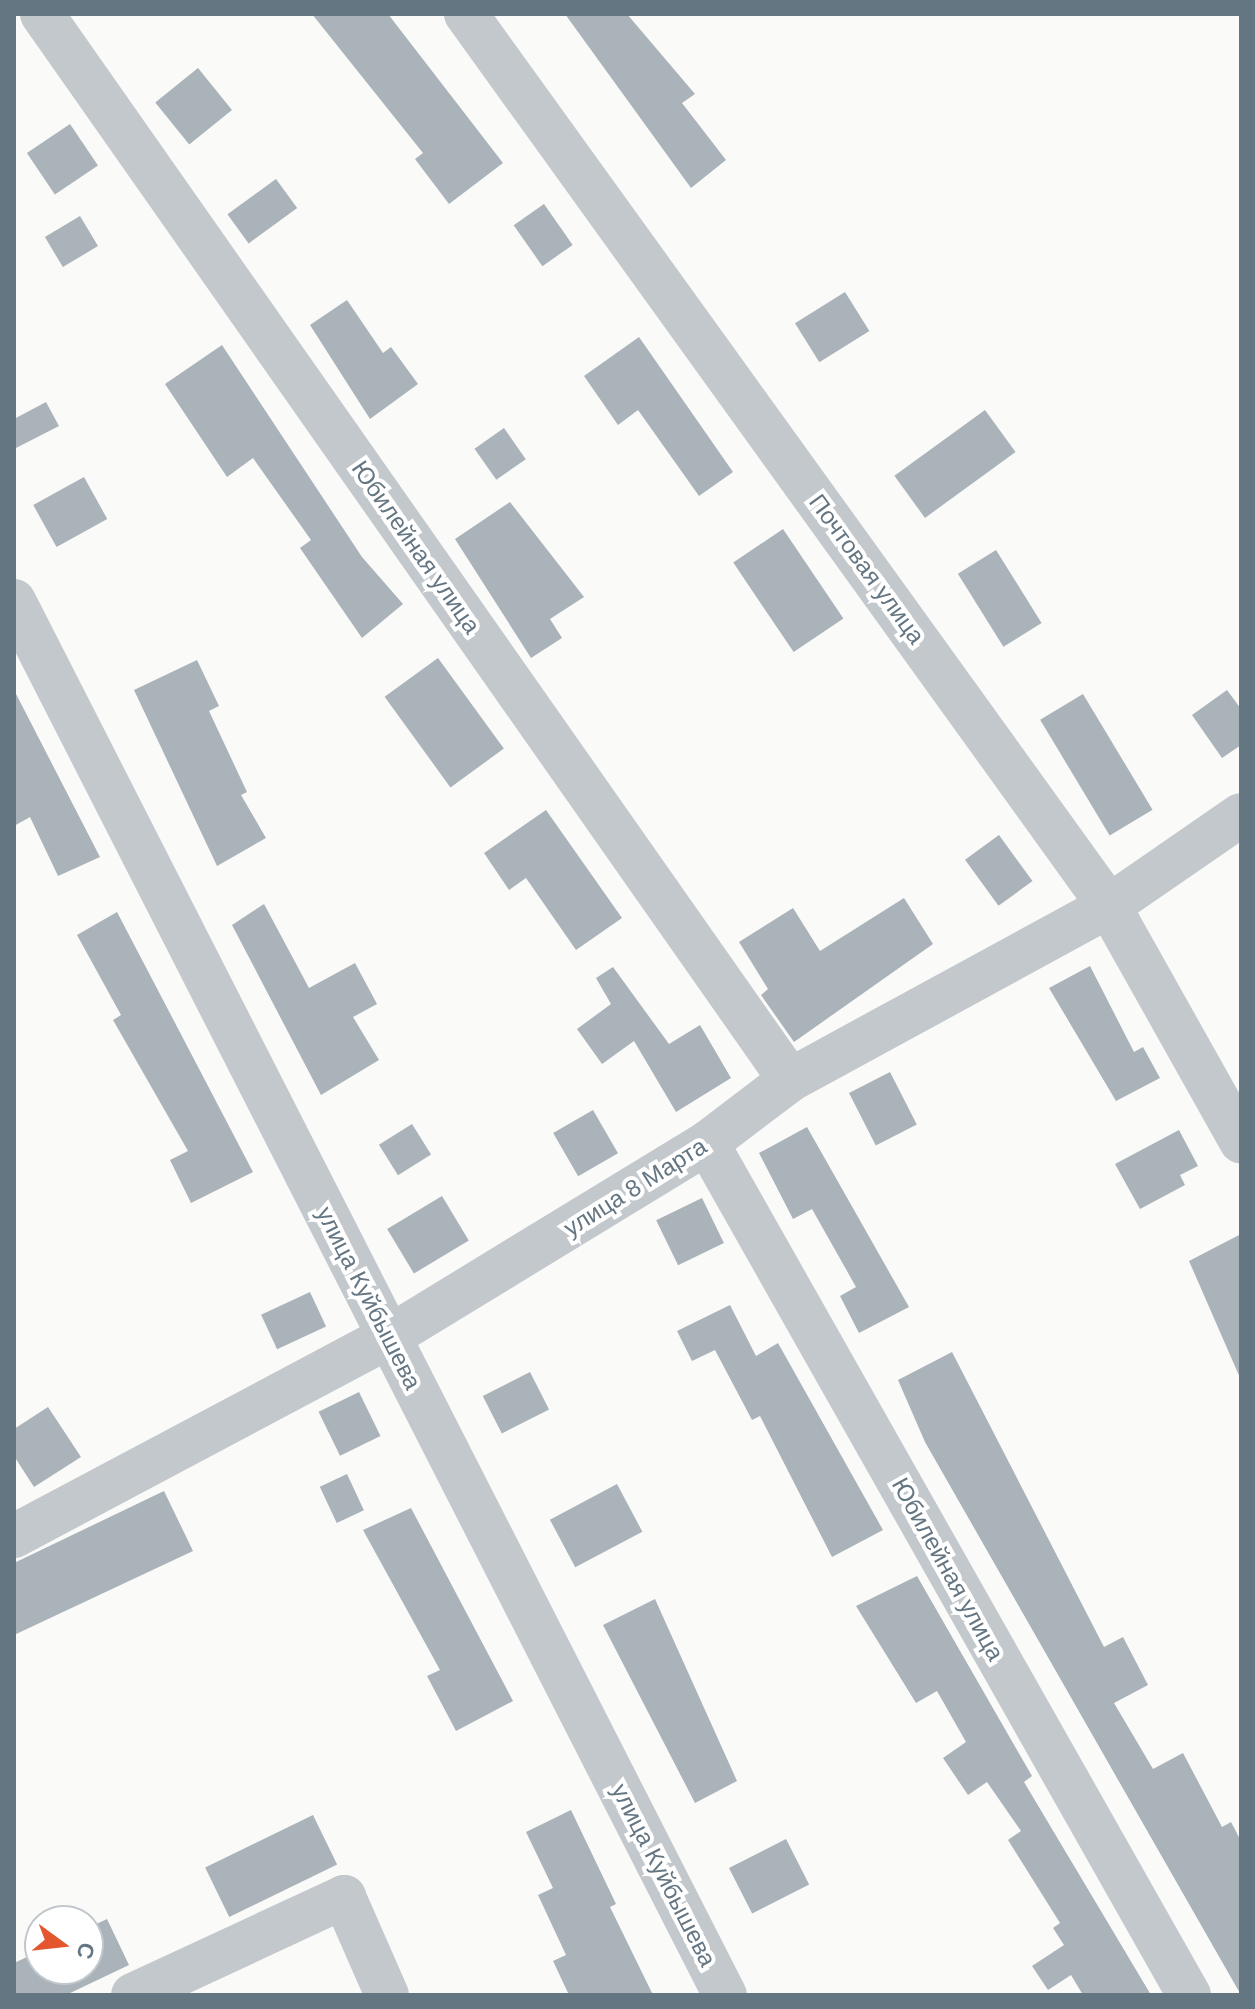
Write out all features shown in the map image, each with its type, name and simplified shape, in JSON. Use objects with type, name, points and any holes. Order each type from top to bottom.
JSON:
[{"type":"street","name":"Юбилейная улица","points":[[42,14],[790,1080]]},
{"type":"street","name":"Почтовая улица","points":[[466,14],[1109,906],[1241,1141]]},
{"type":"street","name":"улица Куйбышева","points":[[14,601],[725,1995]]},
{"type":"street","name":"улица 8 Марта","points":[[14,1536],[389,1337],[707,1143],[790,1080],[1109,906],[1241,815]]},
{"type":"street","name":"Юбилейная улица","points":[[707,1143],[1189,1995]]},
{"type":"street","points":[[133,1995],[344,1897],[387,1995]]},
{"type":"building","points":[[312,14],[388,14],[503,163],[449,204],[415,159],[423,153]]},
{"type":"building","points":[[565,14],[627,14],[695,94],[682,103],[726,160],[691,188]]},
{"type":"building","points":[[198,68],[232,110],[189,145],[155,103]]},
{"type":"building","points":[[70,124],[98,165],[55,195],[27,153]]},
{"type":"building","points":[[276,179],[297,208],[249,243],[227,214]]},
{"type":"building","points":[[544,204],[573,245],[542,266],[514,225]]},
{"type":"building","points":[[80,216],[98,246],[63,267],[45,237]]},
{"type":"building","points":[[845,292],[869,331],[819,362],[795,323]]},
{"type":"building","points":[[347,300],[383,353],[391,347],[418,384],[370,419],[310,325]]},
{"type":"building","points":[[639,337],[733,472],[699,496],[638,410],[618,425],[584,376]]},
{"type":"building","points":[[222,345],[362,557],[403,604],[362,638],[300,548],[311,540],[253,458],[227,477],[165,384]]},
{"type":"building","points":[[46,402],[59,426],[14,449],[14,419]]},
{"type":"building","points":[[985,410],[1016,452],[925,518],[894,476]]},
{"type":"building","points":[[504,428],[526,459],[496,480],[475,449]]},
{"type":"building","points":[[84,477],[107,519],[57,547],[33,505]]},
{"type":"building","points":[[510,502],[584,597],[550,619],[562,638],[531,658],[455,539]]},
{"type":"building","points":[[783,529],[843,619],[794,652],[733,563]]},
{"type":"building","points":[[996,550],[1042,623],[1003,647],[958,574]]},
{"type":"building","points":[[438,658],[504,749],[450,787],[385,697]]},
{"type":"building","points":[[197,660],[219,706],[209,711],[247,792],[241,795],[266,838],[217,866],[134,690]]},
{"type":"building","points":[[14,690],[100,857],[58,876],[30,817],[14,826]]},
{"type":"building","points":[[1227,690],[1241,709],[1241,745],[1222,758],[1192,715]]},
{"type":"building","points":[[1083,694],[1153,810],[1110,835],[1040,720]]},
{"type":"building","points":[[546,810],[622,918],[576,950],[526,878],[509,890],[484,853]]},
{"type":"building","points":[[999,835],[1033,881],[999,906],[965,860]]},
{"type":"building","points":[[904,898],[933,944],[794,1042],[761,995],[768,989],[739,942],[793,908],[820,951]]},
{"type":"building","points":[[264,904],[309,988],[355,963],[377,1004],[353,1017],[379,1060],[321,1095],[232,925]]},
{"type":"building","points":[[117,912],[253,1172],[191,1203],[170,1160],[188,1151],[113,1020],[121,1015],[77,935]]},
{"type":"building","points":[[1090,966],[1134,1052],[1143,1047],[1160,1078],[1116,1101],[1049,988]]},
{"type":"building","points":[[613,967],[669,1044],[700,1025],[731,1078],[676,1112],[634,1041],[602,1064],[577,1029],[611,1004],[596,978]]},
{"type":"building","points":[[890,1072],[917,1125],[876,1145],[849,1093]]},
{"type":"building","points":[[593,1110],[618,1153],[578,1176],[553,1133]]},
{"type":"building","points":[[412,1124],[431,1155],[398,1175],[379,1145]]},
{"type":"building","points":[[807,1127],[909,1307],[859,1333],[840,1296],[856,1287],[812,1209],[793,1219],[759,1153]]},
{"type":"building","points":[[1179,1130],[1198,1166],[1180,1175],[1185,1185],[1140,1209],[1115,1164]]},
{"type":"building","points":[[442,1196],[469,1241],[414,1274],[387,1229]]},
{"type":"building","points":[[702,1198],[724,1243],[678,1265],[656,1220]]},
{"type":"building","points":[[1241,1234],[1241,1380],[1189,1261]]},
{"type":"building","points":[[310,1292],[326,1326],[277,1349],[261,1315]]},
{"type":"building","points":[[730,1305],[756,1356],[778,1343],[883,1530],[832,1557],[760,1416],[752,1420],[715,1350],[692,1361],[677,1331]]},
{"type":"building","points":[[952,1352],[1104,1647],[1123,1637],[1148,1685],[1114,1703],[1153,1769],[1183,1753],[1222,1827],[1231,1822],[1241,1841],[1241,1995],[925,1442],[898,1380]]},
{"type":"building","points":[[530,1372],[549,1409],[502,1433],[483,1396]]},
{"type":"building","points":[[359,1392],[380,1436],[340,1456],[319,1412]]},
{"type":"building","points":[[48,1407],[81,1457],[34,1487],[14,1456],[14,1429]]},
{"type":"building","points":[[347,1474],[364,1510],[337,1523],[320,1487]]},
{"type":"building","points":[[617,1484],[642,1532],[575,1567],[550,1520]]},
{"type":"building","points":[[164,1491],[193,1551],[14,1635],[14,1563]]},
{"type":"building","points":[[411,1508],[513,1701],[456,1731],[427,1676],[440,1670],[363,1530]]},
{"type":"building","points":[[917,1576],[1032,1776],[1024,1782],[1151,1995],[1083,1995],[1071,1975],[1048,1990],[1032,1966],[1064,1945],[1053,1928],[1060,1923],[1008,1840],[1021,1831],[987,1782],[968,1795],[943,1758],[966,1742],[937,1691],[916,1703],[856,1606]]},
{"type":"building","points":[[655,1599],[737,1781],[695,1803],[603,1625]]},
{"type":"building","points":[[571,1810],[616,1904],[610,1907],[653,1995],[569,1995],[553,1961],[566,1955],[538,1895],[553,1888],[526,1832]]},
{"type":"building","points":[[313,1815],[337,1864],[229,1917],[205,1868]]},
{"type":"building","points":[[786,1839],[809,1884],[752,1913],[729,1868]]},
{"type":"building","points":[[107,1919],[129,1965],[104,1977],[104,1920]]},
{"type":"building","points":[[24,1958],[24,1985],[87,1985],[66,1995],[14,1995],[14,1963]]}]
